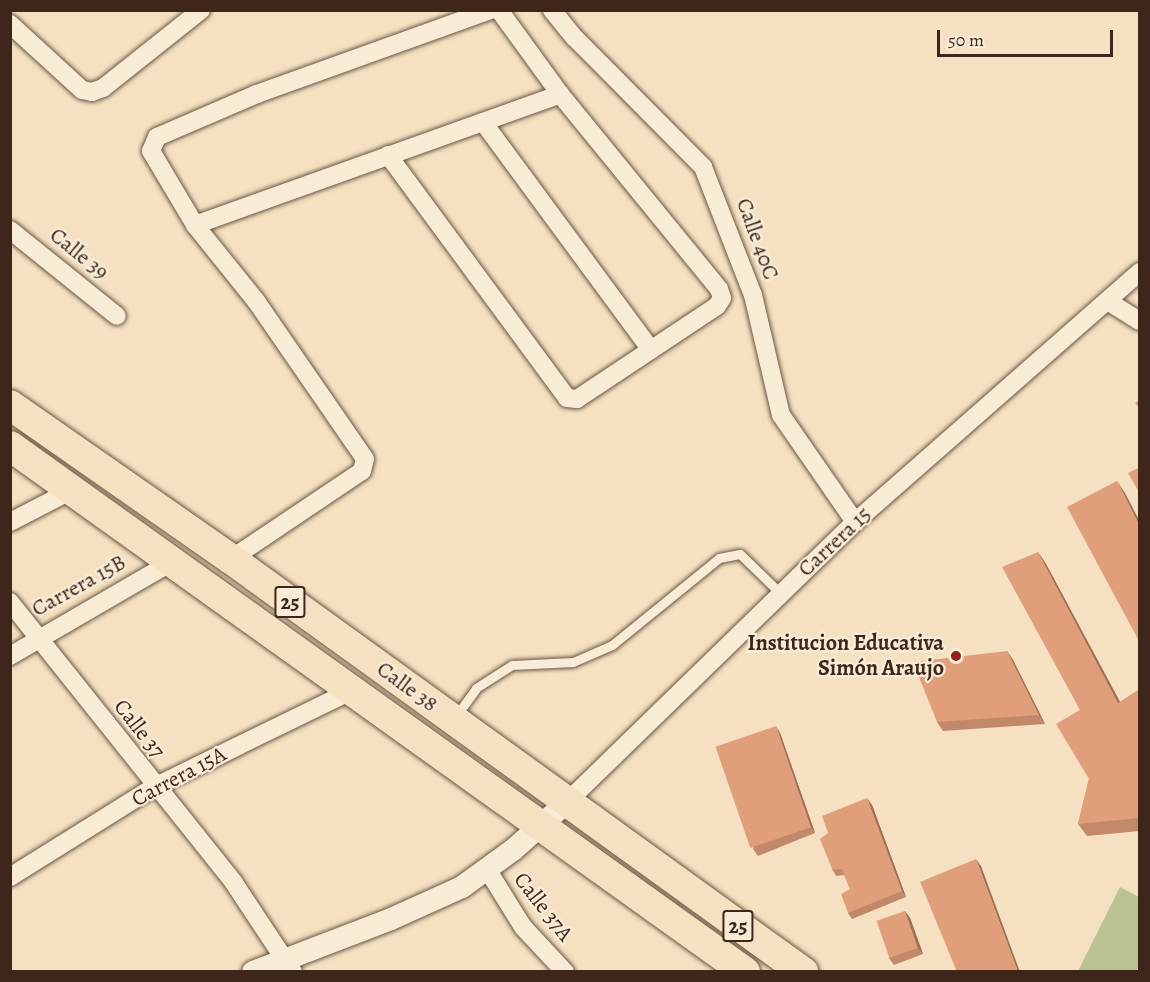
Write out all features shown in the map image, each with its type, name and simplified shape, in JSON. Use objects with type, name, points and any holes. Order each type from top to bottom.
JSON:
[{"type":"highway","name":"Calle 38","points":[[10,405],[231,559],[803,972]]},
{"type":"highway","name":"Calle 38","points":[[10,446],[746,972]]},
{"type":"street","points":[[10,24],[82,90],[92,93],[103,88],[201,10]]},
{"type":"street","points":[[231,559],[366,466],[255,301],[195,225],[153,160],[150,151],[157,137],[257,94],[490,10]]},
{"type":"street","points":[[388,155],[567,398],[577,399],[717,306],[722,298],[720,289],[560,94],[499,10]]},
{"type":"street","name":"Calle 40C","points":[[552,10],[575,38],[703,167],[753,295],[781,415],[855,522]]},
{"type":"street","points":[[195,225],[560,94]]},
{"type":"street","points":[[483,122],[651,350]]},
{"type":"street","name":"Calle 39","points":[[10,230],[117,316]]},
{"type":"street","name":"Carrera 15","points":[[542,825],[855,522],[1109,302],[1140,272]]},
{"type":"street","points":[[1109,302],[1140,321]]},
{"type":"street","points":[[10,522],[72,490]]},
{"type":"street","name":"Carrera 15B","points":[[10,656],[38,637],[173,561]]},
{"type":"street","name":"Calle 37","points":[[10,602],[154,788],[234,883],[289,965]]},
{"type":"street","name":"Carrera 15A","points":[[10,877],[154,788],[353,690]]},
{"type":"street","points":[[253,972],[289,965],[427,904],[487,869],[542,825]]},
{"type":"street","name":"Calle 37A","points":[[487,869],[523,927],[565,972]]},
{"type":"lane","points":[[453,720],[476,688],[512,665],[573,662],[612,645],[719,558],[740,554],[781,594]]},
{"type":"green space","points":[[1120,887],[1139,897],[1139,971],[1078,971]]},
{"type":"building","points":[[1140,400],[1140,410],[1135,403]]},
{"type":"building","points":[[1140,467],[1140,494],[1128,473]]},
{"type":"building","points":[[1117,481],[1140,527],[1140,643],[1067,507]]},
{"type":"building","points":[[1038,552],[1118,703],[1140,689],[1140,818],[1078,824],[1089,779],[1056,724],[1080,710],[1002,567]]},
{"type":"building","points":[[1007,651],[1039,715],[937,722],[913,662]]},
{"type":"building","points":[[776,726],[811,827],[750,848],[715,747]]},
{"type":"building","points":[[867,798],[902,891],[848,913],[841,894],[850,889],[842,869],[832,869],[820,839],[828,833],[822,816]]},
{"type":"building","points":[[976,859],[1018,972],[957,972],[920,882]]},
{"type":"building","points":[[905,911],[918,948],[889,958],[877,921]]},
{"type":"place","name":"Institucion Educativa Simón Araujo","points":[[956,656]]}]
